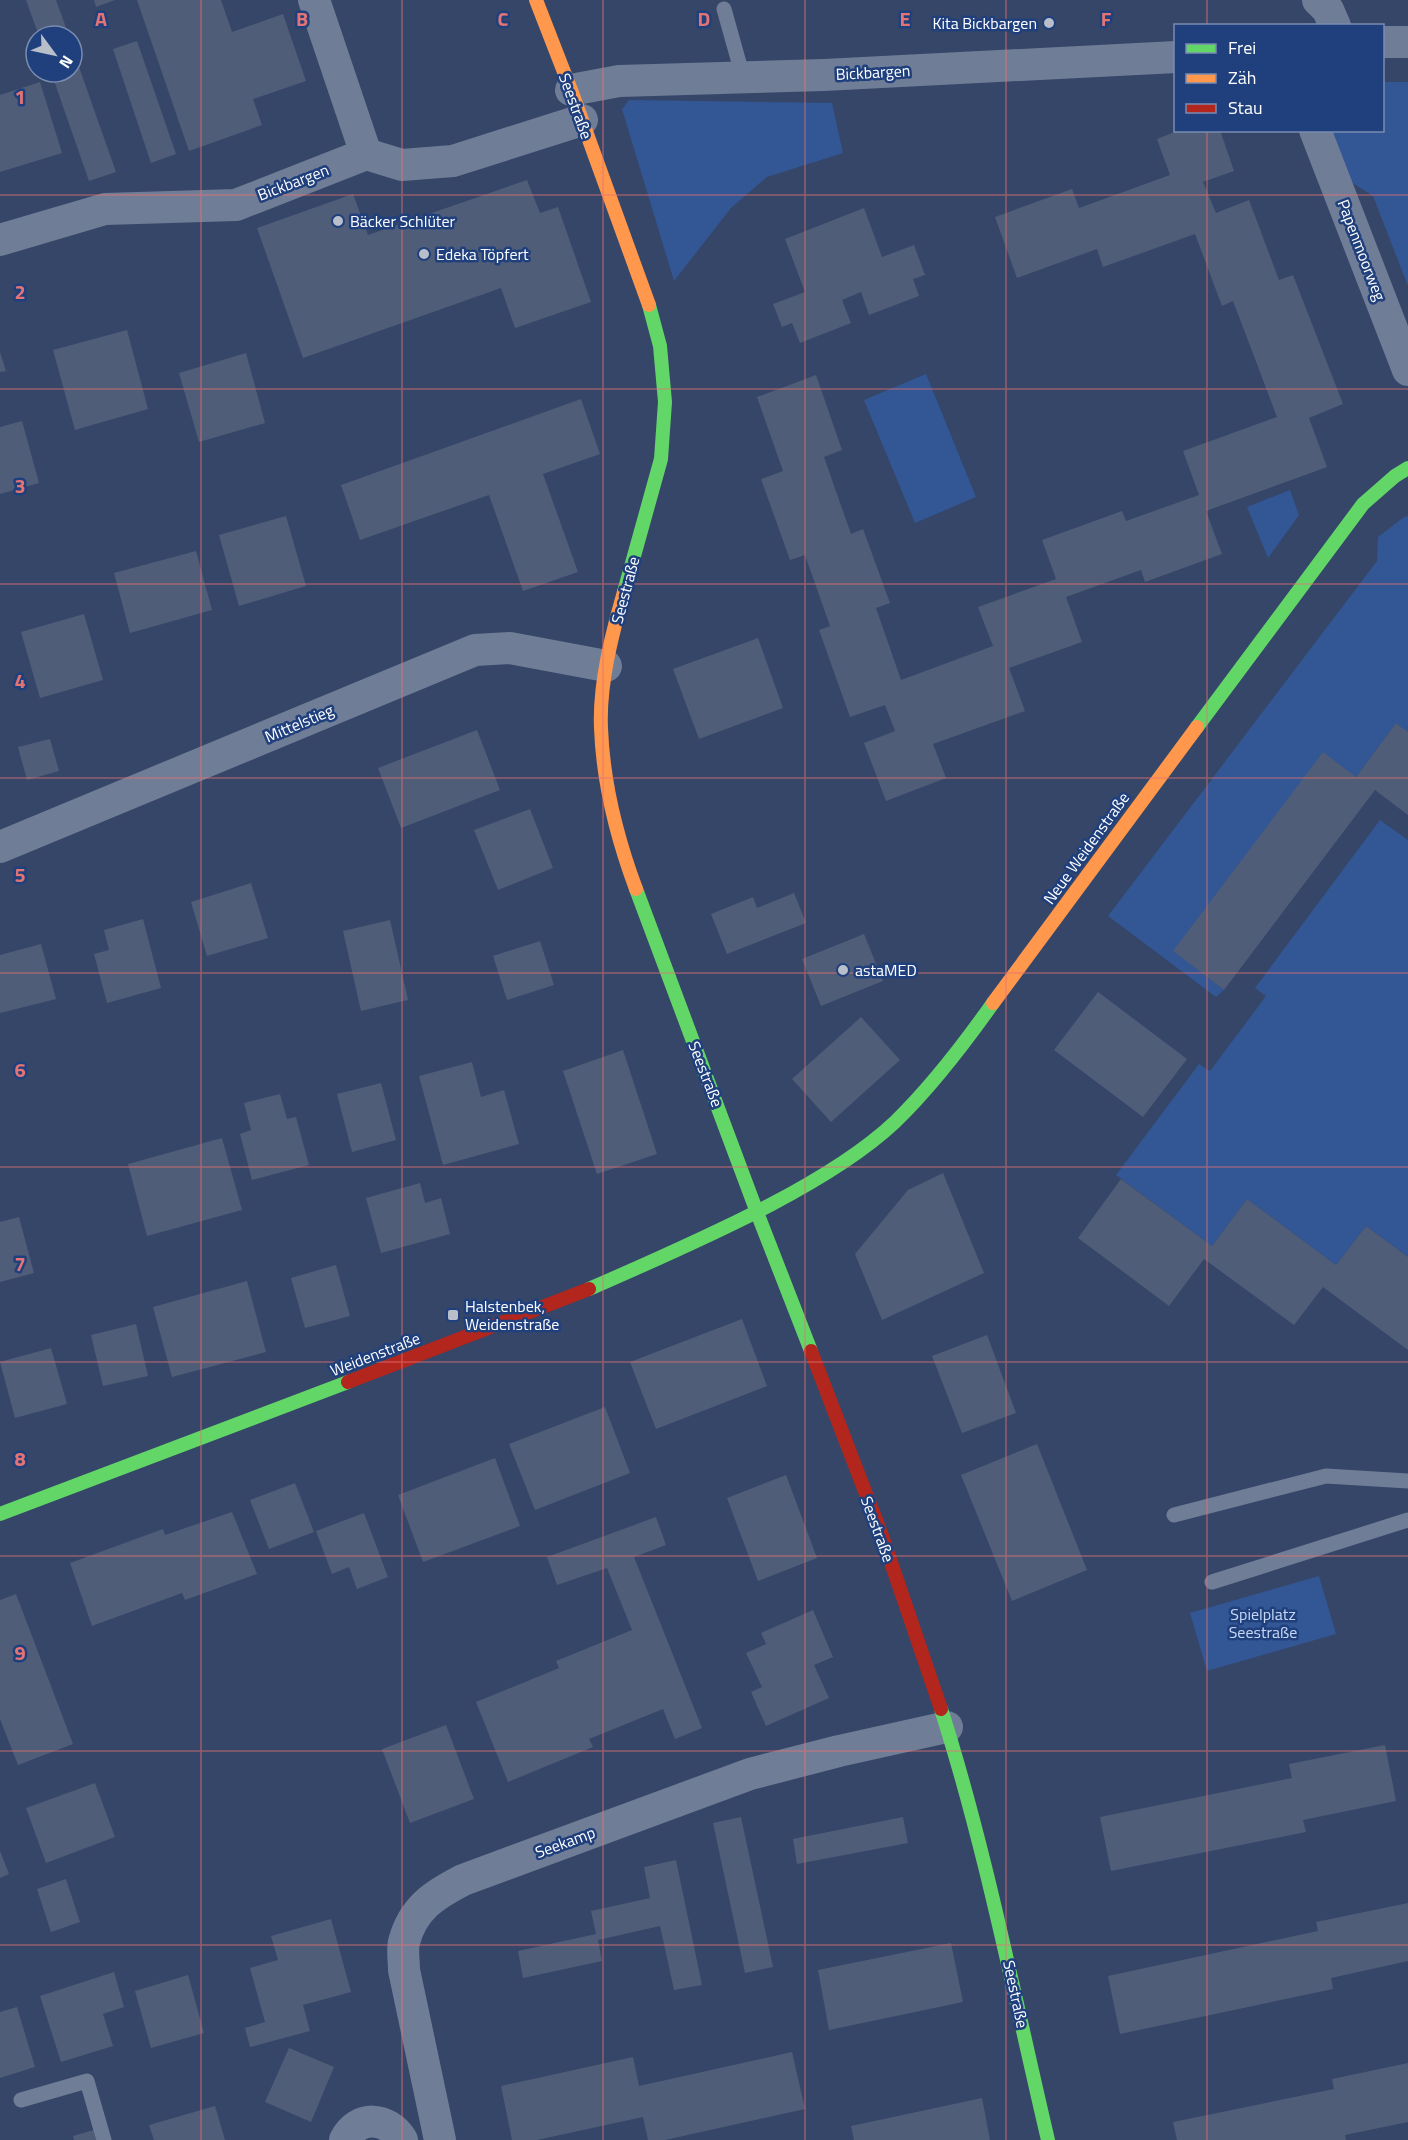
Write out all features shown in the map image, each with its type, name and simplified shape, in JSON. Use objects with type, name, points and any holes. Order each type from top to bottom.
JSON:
[{"type":"street","points":[[314,0],[366,154],[402,165],[453,161],[582,120]]},
{"type":"street","name":"Seestraße","points":[[536,0],[645,293],[660,346],[665,402],[661,459],[621,602],[606,666],[600,726],[607,787],[623,852],[757,1211],[831,1400],[903,1595],[947,1727],[998,1913],[1048,2140]]},
{"type":"street","points":[[1318,0],[1328,10],[1334,24]]},
{"type":"street","points":[[1384,42],[1408,42]]},
{"type":"street","name":"Bickbargen","points":[[571,90],[619,81],[824,75],[1174,57]]},
{"type":"street","name":"Papenmoorweg","points":[[1316,132],[1408,370]]},
{"type":"street","name":"Bickbargen","points":[[0,240],[105,209],[236,205],[366,154]]},
{"type":"street","name":"Neue Weidenstraße","points":[[757,1211],[809,1184],[851,1156],[894,1123],[928,1086],[984,1016],[1363,504],[1395,476],[1408,468]]},
{"type":"street","name":"Mittelstieg","points":[[0,847],[476,650],[510,648],[606,666]]},
{"type":"street","name":"Weidenstraße","points":[[0,1514],[575,1296],[706,1238],[757,1211]]},
{"type":"street","name":"Seekamp","points":[[440,2140],[404,1970],[403,1943],[416,1914],[436,1893],[463,1880],[750,1774],[947,1727]]},
{"type":"street","points":[[345,2140],[356,2126],[376,2121],[387,2124],[402,2140]]},
{"type":"lane","points":[[724,9],[743,77]]},
{"type":"lane","points":[[1174,1515],[1326,1476],[1408,1481]]},
{"type":"lane","points":[[1212,1582],[1408,1520]]},
{"type":"lane","points":[[21,2100],[87,2081],[104,2140]]},
{"type":"green space","points":[[1384,82],[1408,82],[1408,286],[1373,196],[1351,182],[1331,132],[1384,132]]},
{"type":"green space","points":[[629,100],[832,103],[843,153],[767,177],[731,208],[674,281],[622,109]]},
{"type":"green space","points":[[926,374],[976,497],[915,523],[864,400]]},
{"type":"green space","points":[[1290,490],[1299,515],[1268,558],[1247,507]]},
{"type":"green space","points":[[1408,516],[1408,732],[1396,723],[1356,777],[1174,951],[1224,990],[1216,997],[1108,916],[1377,561],[1378,537]]},
{"type":"green space","points":[[1380,820],[1408,840],[1408,1257],[1366,1226],[1336,1265],[1247,1199],[1212,1246],[1116,1175],[1199,1064],[1210,1071],[1266,996],[1255,988]]},
{"type":"green space","name":"Spielplatz Seestraße","points":[[1319,1576],[1336,1634],[1207,1671],[1190,1613]]},
{"type":"building","points":[[26,0],[56,0],[65,24],[35,24]]},
{"type":"building","points":[[94,0],[115,0],[96,7]]},
{"type":"building","points":[[137,0],[221,0],[232,32],[283,14],[306,81],[253,99],[262,125],[189,151]]},
{"type":"building","points":[[137,41],[176,154],[151,163],[113,49]]},
{"type":"building","points":[[84,81],[116,172],[89,181],[55,84],[84,84]]},
{"type":"building","points":[[41,84],[62,153],[0,172],[0,95]]},
{"type":"building","points":[[1175,132],[1221,132],[1234,171],[1203,182],[1216,213],[1249,200],[1279,280],[1293,275],[1343,404],[1309,418],[1327,467],[1206,511],[1222,554],[1145,582],[1141,570],[1066,597],[1082,642],[1009,668],[1025,711],[933,744],[946,778],[886,801],[864,743],[895,731],[885,705],[850,717],[819,630],[830,626],[805,555],[790,560],[761,479],[783,471],[757,397],[816,375],[842,450],[824,457],[851,534],[863,529],[890,603],[876,608],[901,680],[993,646],[978,607],[1056,579],[1042,540],[1122,511],[1126,521],[1199,495],[1183,451],[1277,417],[1233,301],[1222,306],[1195,234],[1103,267],[1097,249],[1017,278],[995,217],[1072,189],[1079,208],[1170,175],[1157,139]]},
{"type":"building","points":[[527,180],[540,213],[558,207],[591,302],[515,328],[501,288],[303,358],[257,228],[353,194],[368,235]]},
{"type":"building","points":[[864,208],[882,257],[914,245],[925,275],[913,279],[919,296],[869,315],[861,292],[842,300],[851,323],[800,343],[792,323],[782,327],[773,304],[805,292],[785,239]]},
{"type":"building","points":[[127,330],[148,409],[75,430],[53,350]]},
{"type":"building","points":[[0,352],[6,371],[0,372]]},
{"type":"building","points":[[246,353],[265,423],[199,442],[179,373]]},
{"type":"building","points":[[581,399],[600,454],[543,474],[578,572],[523,591],[489,495],[360,540],[341,485]]},
{"type":"building","points":[[22,421],[39,483],[0,494],[0,427]]},
{"type":"building","points":[[286,516],[306,586],[239,606],[219,535]]},
{"type":"building","points":[[196,551],[212,610],[130,633],[114,573]]},
{"type":"building","points":[[84,614],[103,680],[40,698],[21,632]]},
{"type":"building","points":[[758,638],[783,708],[699,739],[673,669]]},
{"type":"building","points":[[1396,723],[1408,732],[1408,815],[1375,790],[1224,990],[1173,951],[1323,752],[1356,777]]},
{"type":"building","points":[[477,730],[500,790],[401,828],[378,768]]},
{"type":"building","points":[[50,739],[59,771],[27,780],[18,747]]},
{"type":"building","points":[[530,809],[553,868],[498,890],[474,830]]},
{"type":"building","points":[[251,883],[268,938],[207,956],[191,902]]},
{"type":"building","points":[[794,893],[806,923],[727,954],[711,914],[753,897],[757,908]]},
{"type":"building","points":[[143,919],[161,988],[107,1003],[94,954],[109,950],[104,930]]},
{"type":"building","points":[[390,920],[408,1000],[361,1011],[343,931]]},
{"type":"building","name":"astaMED","points":[[864,934],[883,981],[821,1006],[802,959]]},
{"type":"building","points":[[540,941],[554,985],[507,1000],[493,956]]},
{"type":"building","points":[[41,944],[56,999],[0,1013],[0,955]]},
{"type":"building","points":[[1098,992],[1187,1059],[1143,1117],[1054,1050]]},
{"type":"building","points":[[861,1017],[900,1060],[831,1122],[792,1079]]},
{"type":"building","points":[[623,1050],[657,1154],[597,1174],[563,1071]]},
{"type":"building","points":[[472,1062],[481,1097],[504,1090],[519,1144],[443,1165],[419,1076]]},
{"type":"building","points":[[381,1083],[396,1140],[352,1152],[337,1094]]},
{"type":"building","points":[[280,1094],[287,1119],[296,1117],[309,1165],[252,1180],[240,1134],[251,1130],[244,1103]]},
{"type":"building","points":[[222,1138],[242,1210],[147,1236],[128,1164]]},
{"type":"building","points":[[943,1173],[984,1273],[882,1320],[855,1254],[908,1190]]},
{"type":"building","points":[[1121,1179],[1212,1246],[1247,1199],[1336,1265],[1366,1226],[1408,1257],[1408,1350],[1323,1287],[1294,1325],[1204,1259],[1169,1306],[1078,1238]]},
{"type":"building","points":[[420,1183],[425,1203],[441,1198],[450,1234],[381,1253],[366,1198]]},
{"type":"building","points":[[19,1217],[34,1273],[0,1282],[0,1222]]},
{"type":"building","points":[[336,1265],[350,1316],[305,1328],[291,1278]]},
{"type":"building","points":[[247,1281],[266,1352],[172,1377],[153,1307]]},
{"type":"building","points":[[742,1319],[767,1386],[656,1429],[630,1362]]},
{"type":"building","points":[[136,1324],[148,1376],[103,1386],[91,1335]]},
{"type":"building","points":[[987,1335],[1016,1413],[962,1433],[932,1356]]},
{"type":"building","points":[[51,1348],[67,1404],[15,1418],[0,1362]]},
{"type":"building","points":[[605,1407],[630,1473],[535,1510],[509,1444]]},
{"type":"building","points":[[1037,1444],[1087,1570],[1012,1601],[961,1475]]},
{"type":"building","points":[[495,1458],[520,1526],[423,1562],[398,1495]]},
{"type":"building","points":[[786,1475],[817,1558],[758,1581],[727,1498]]},
{"type":"building","points":[[295,1483],[314,1532],[269,1549],[250,1500]]},
{"type":"building","points":[[232,1512],[257,1574],[185,1600],[182,1593],[92,1626],[70,1563],[163,1529],[165,1535]]},
{"type":"building","points":[[364,1513],[388,1577],[357,1589],[349,1567],[332,1574],[316,1531]]},
{"type":"building","points":[[656,1517],[666,1545],[634,1557],[702,1728],[675,1739],[663,1709],[589,1739],[593,1747],[508,1782],[476,1702],[559,1668],[556,1661],[632,1630],[607,1568],[557,1585],[547,1557]]},
{"type":"building","points":[[16,1594],[73,1744],[18,1765],[0,1719],[0,1600]]},
{"type":"building","points":[[813,1610],[833,1657],[814,1665],[829,1698],[766,1726],[751,1692],[762,1687],[746,1653],[766,1644],[761,1633]]},
{"type":"building","points":[[446,1725],[474,1799],[410,1823],[382,1749]]},
{"type":"building","points":[[1385,1745],[1396,1801],[1303,1820],[1306,1832],[1111,1871],[1100,1817],[1292,1778],[1289,1764]]},
{"type":"building","points":[[95,1783],[115,1837],[46,1863],[26,1808]]},
{"type":"building","points":[[741,1817],[773,1967],[745,1973],[713,1823]]},
{"type":"building","points":[[903,1817],[908,1843],[797,1864],[793,1839]]},
{"type":"building","points":[[0,1851],[9,1874],[0,1878]]},
{"type":"building","points":[[676,1860],[702,1985],[674,1990],[660,1926],[598,1940],[602,1961],[523,1978],[518,1951],[596,1934],[591,1911],[650,1898],[644,1867]]},
{"type":"building","points":[[66,1879],[80,1922],[51,1932],[37,1889]]},
{"type":"building","points":[[1408,1903],[1408,1961],[1331,1978],[1333,1989],[1120,2034],[1108,1976],[1318,1931],[1316,1922]]},
{"type":"building","points":[[331,1919],[351,1992],[303,2005],[310,2031],[250,2047],[245,2028],[265,2022],[250,1968],[278,1960],[271,1936]]},
{"type":"building","points":[[951,1943],[963,2002],[829,2030],[818,1970]]},
{"type":"building","points":[[114,1972],[124,2007],[103,2014],[113,2046],[61,2062],[40,1996]]},
{"type":"building","points":[[188,1975],[204,2033],[151,2048],[135,1991]]},
{"type":"building","points":[[17,2007],[35,2067],[0,2078],[0,2012]]},
{"type":"building","points":[[289,2048],[334,2067],[311,2122],[265,2102]]},
{"type":"building","points":[[792,2052],[805,2109],[665,2140],[648,2140],[643,2117],[537,2140],[512,2140],[501,2086],[633,2057],[639,2086]]},
{"type":"building","points":[[1408,2063],[1408,2122],[1345,2135],[1346,2140],[1177,2140],[1173,2122],[1334,2089],[1332,2079]]},
{"type":"building","points":[[982,2098],[990,2140],[854,2140],[851,2126]]},
{"type":"building","points":[[215,2106],[225,2140],[154,2140],[149,2125]]},
{"type":"building","points":[[94,2130],[96,2140],[74,2140],[73,2136]]},
{"type":"traffic: fast","points":[[624,592],[661,459],[665,402],[660,346],[649,305]]},
{"type":"traffic: fast","points":[[1197,727],[1363,504],[1395,476],[1408,468]]},
{"type":"traffic: fast","points":[[636,889],[811,1351]]},
{"type":"traffic: fast","points":[[589,1289],[748,1216],[851,1157],[895,1122],[934,1080],[993,1003]]},
{"type":"traffic: fast","points":[[0,1514],[348,1382]]},
{"type":"traffic: fast","points":[[941,1709],[986,1869],[1048,2140]]},
{"type":"traffic: slow","points":[[536,0],[649,305]]},
{"type":"traffic: slow","points":[[624,592],[604,677],[601,728],[612,810],[636,889]]},
{"type":"traffic: slow","points":[[993,1003],[1197,727]]},
{"type":"traffic: jam","points":[[348,1382],[589,1289]]},
{"type":"traffic: jam","points":[[811,1351],[881,1533],[941,1709]]},
{"type":"place","name":"Kita Bickbargen","points":[[1049,23]]},
{"type":"place","name":"Bäcker Schlüter","points":[[338,221]]},
{"type":"place","name":"Edeka Töpfert","points":[[424,254]]},
{"type":"place","name":"astaMED","points":[[843,970]]},
{"type":"place","name":"Halstenbek, Weidenstraße","points":[[453,1315]]}]
